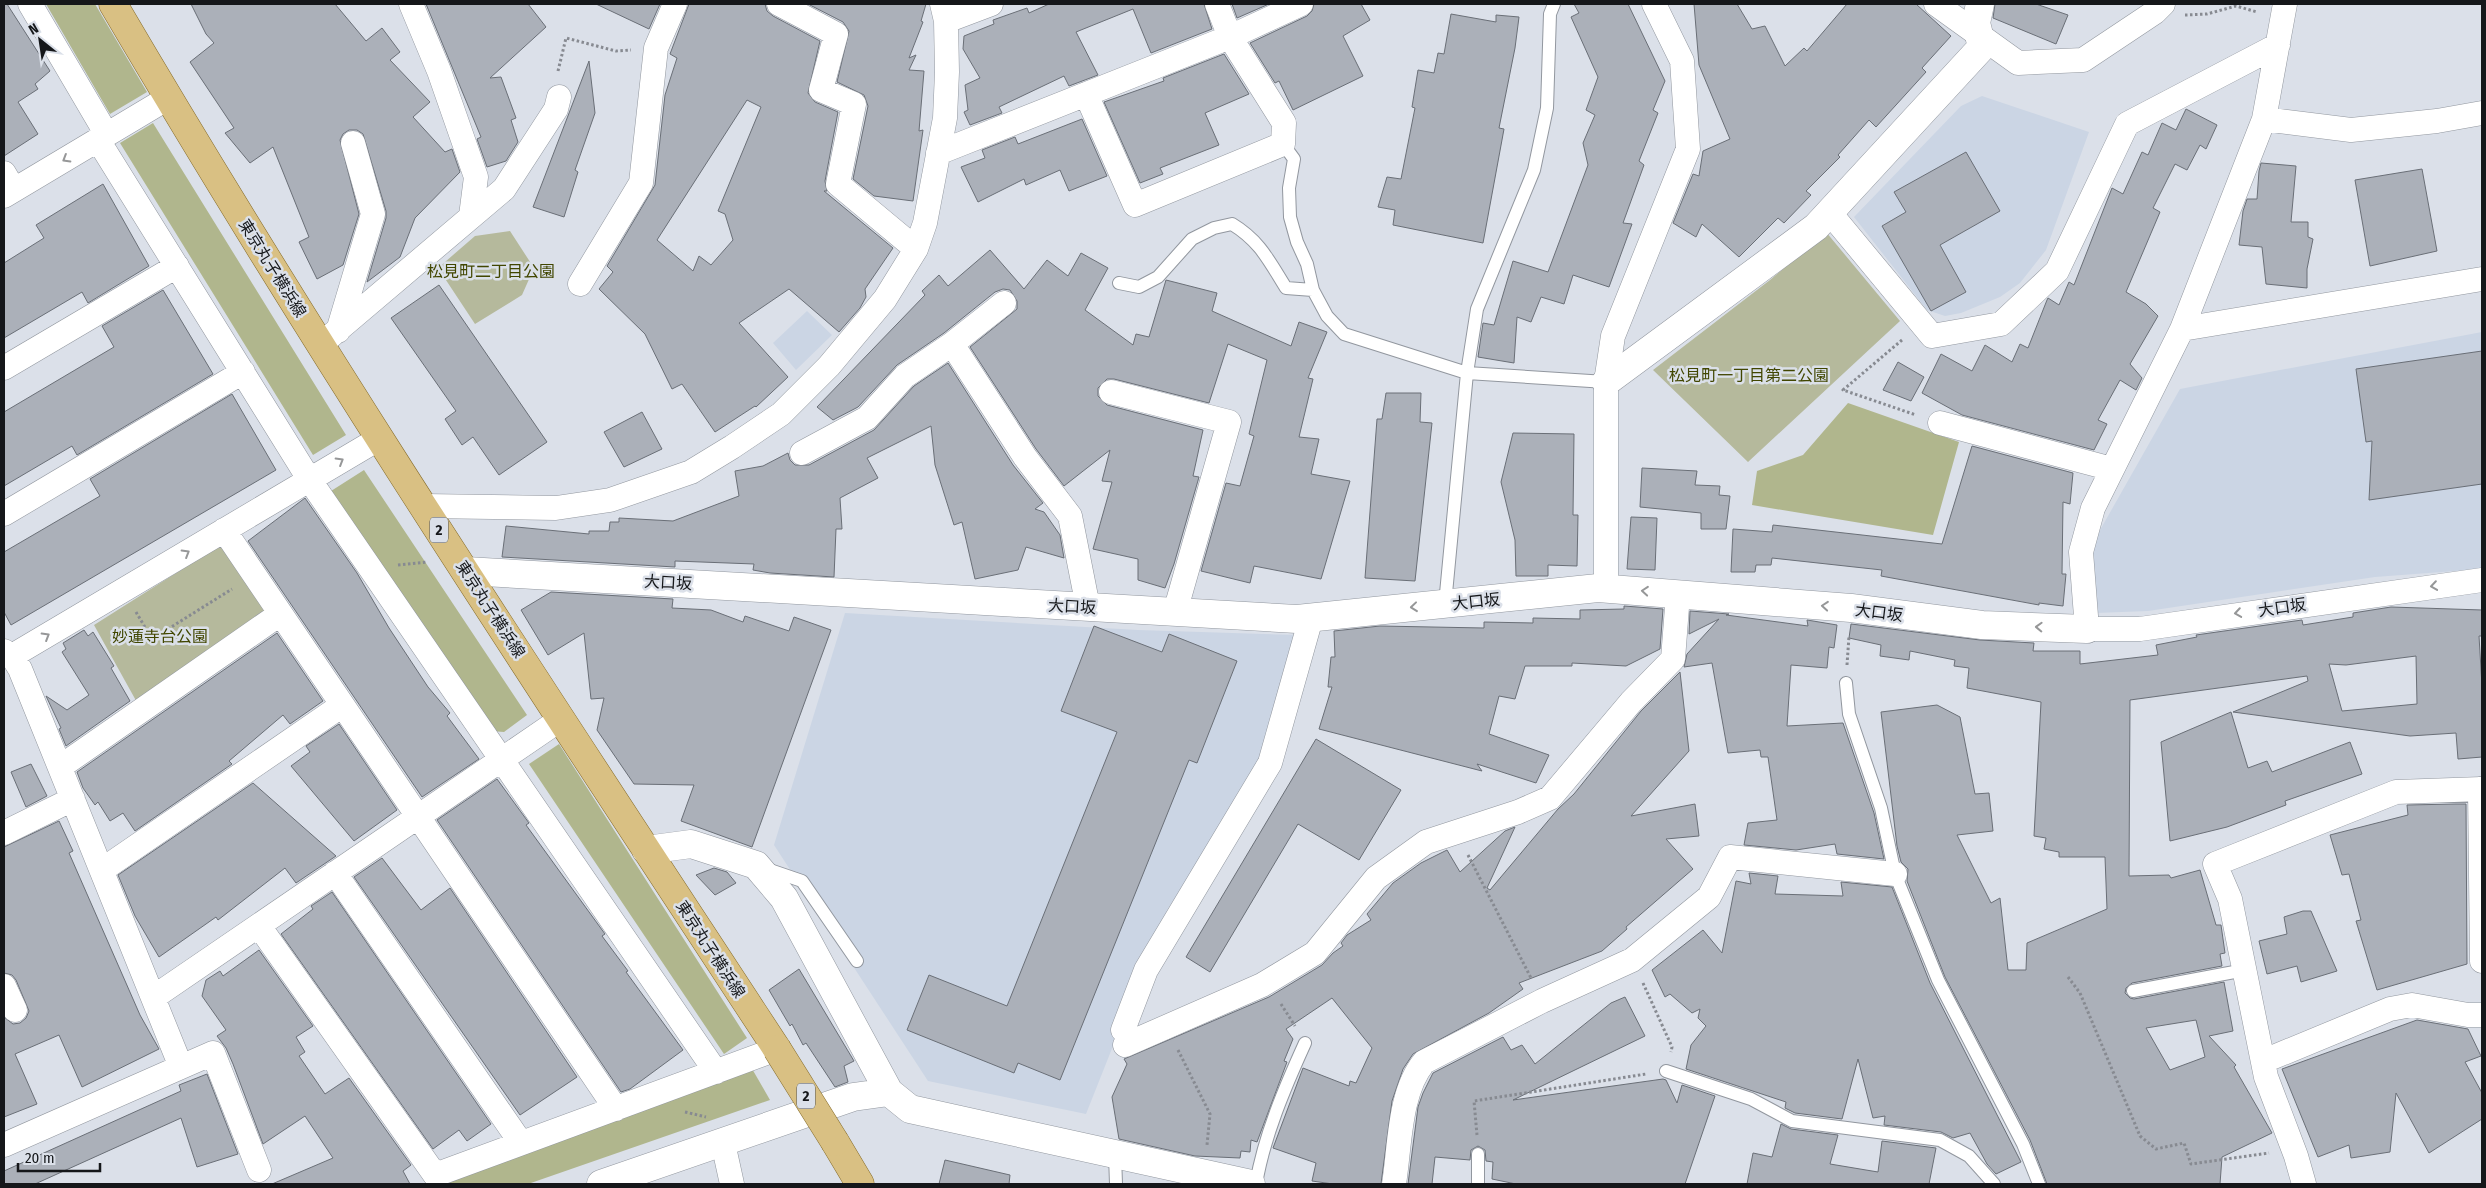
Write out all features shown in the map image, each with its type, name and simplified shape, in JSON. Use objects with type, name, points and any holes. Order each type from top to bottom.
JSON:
[{"type":"main road","name":"東京丸子横浜線","points":[[112,4],[168,98],[329,338],[380,438],[777,1049],[860,1184]]},
{"type":"street","points":[[30,4],[103,138],[177,266],[309,479],[716,1072]]},
{"type":"street","points":[[411,4],[439,71],[476,177],[471,216]]},
{"type":"street","points":[[580,284],[641,183],[656,48],[675,4]]},
{"type":"street","points":[[779,4],[836,34],[821,90],[854,104],[838,184],[916,249]]},
{"type":"street","points":[[424,506],[556,508],[610,500],[690,472],[781,414],[829,366],[885,299],[916,249],[924,223],[945,118],[947,72],[944,12],[991,4]]},
{"type":"street","points":[[1086,94],[1135,205],[1283,144],[1284,123],[1230,37],[1216,4]]},
{"type":"street","points":[[938,153],[1230,37],[1301,4]]},
{"type":"street","points":[[1606,588],[1606,382],[1612,336],[1688,149],[1682,61],[1654,4]]},
{"type":"street","points":[[1936,4],[2018,63],[2083,60],[2164,11]]},
{"type":"street","points":[[1606,382],[1816,227],[1830,213],[1982,47],[1976,24],[1980,4]]},
{"type":"street","points":[[2087,629],[2081,552],[2093,508],[2182,329],[2264,120],[2278,45],[2279,13]]},
{"type":"street","points":[[1830,213],[1932,336],[2001,324],[2057,271],[2127,124],[2278,45]]},
{"type":"street","points":[[329,338],[504,190],[556,108],[559,97]]},
{"type":"street","points":[[7,187],[103,138],[168,98]]},
{"type":"street","points":[[2264,120],[2351,130],[2437,121],[2482,113]]},
{"type":"street","points":[[329,338],[373,214],[353,143]]},
{"type":"street","points":[[4,368],[177,266]]},
{"type":"street","points":[[2182,329],[2482,278]]},
{"type":"street","points":[[802,454],[867,418],[905,376],[952,344],[1004,303]]},
{"type":"street","points":[[952,344],[1025,457],[1070,516],[1088,607]]},
{"type":"street","points":[[4,514],[242,372]]},
{"type":"street","points":[[1111,392],[1229,422],[1175,612]]},
{"type":"street","points":[[1940,423],[2112,469]]},
{"type":"street","points":[[181,1067],[20,669],[8,654],[122,591],[380,438]]},
{"type":"street","points":[[224,530],[416,817],[616,1109]]},
{"type":"street","name":"大口坂","points":[[466,571],[1298,619],[1606,588],[1851,608],[1982,625],[2087,629],[2140,629],[2482,580]]},
{"type":"street","points":[[1311,618],[1270,763],[1146,970],[1124,1037],[1166,1027],[1268,982],[1315,953],[1376,878],[1426,842],[1456,830],[1518,812],[1550,798],[1631,702],[1673,659],[1678,594]]},
{"type":"street","points":[[60,767],[280,614]]},
{"type":"street","points":[[102,870],[341,706]]},
{"type":"street","points":[[154,997],[562,718]]},
{"type":"street","points":[[2304,1184],[2294,1150],[2266,1077],[2230,899],[2215,864],[2396,792],[2481,789],[2482,961]]},
{"type":"street","points":[[4,833],[73,799]]},
{"type":"street","points":[[646,850],[691,844],[756,865],[784,898],[889,1092],[910,1109],[1251,1184]]},
{"type":"street","points":[[1394,1184],[1408,1091],[1414,1074],[1424,1062],[1542,1001],[1632,960],[1709,897],[1730,856],[1895,874]]},
{"type":"street","points":[[335,873],[521,1144]]},
{"type":"street","points":[[259,926],[435,1175],[777,1049]]},
{"type":"street","points":[[4,986],[15,1010]]},
{"type":"street","points":[[2264,1061],[2390,1010],[2412,1005],[2468,1015],[2482,1015]]},
{"type":"street","points":[[4,1145],[213,1053],[262,1177]]},
{"type":"street","points":[[601,1184],[719,1131],[853,1097],[889,1092]]},
{"type":"street","points":[[719,1131],[732,1184]]},
{"type":"lane","points":[[1445,604],[1467,373],[1477,309],[1534,170],[1547,108],[1550,14],[1554,4]]},
{"type":"lane","points":[[1283,144],[1294,159],[1289,188],[1290,217],[1297,242],[1307,264],[1313,290],[1327,316],[1344,334],[1467,373],[1606,382]]},
{"type":"lane","points":[[1119,283],[1140,287],[1158,277],[1192,239],[1214,228],[1232,224],[1249,234],[1265,252],[1286,288],[1313,290]]},
{"type":"lane","points":[[1846,683],[1849,714],[1882,808],[1895,874],[1938,980],[2023,1144],[2039,1184]]},
{"type":"lane","points":[[756,865],[802,881],[857,961]]},
{"type":"lane","points":[[2133,991],[2245,970]]},
{"type":"lane","points":[[1256,1184],[1259,1164],[1282,1096],[1305,1043]]},
{"type":"lane","points":[[1666,1071],[1751,1099],[1792,1120],[1940,1140],[1969,1156],[1994,1184]]},
{"type":"lane","points":[[1478,1154],[1478,1184]]},
{"type":"lane","points":[[1115,1155],[1116,1184]]},
{"type":"path","points":[[2164,11],[2207,14],[2236,6],[2279,13]]},
{"type":"path","points":[[559,97],[558,67],[566,38],[616,51],[656,48]]},
{"type":"path","points":[[1922,324],[1843,390],[1940,423]]},
{"type":"path","points":[[122,591],[152,639],[254,575]]},
{"type":"path","points":[[1846,683],[1851,608]]},
{"type":"path","points":[[1456,830],[1542,1001]]},
{"type":"path","points":[[1478,1154],[1474,1101],[1666,1071],[1672,1047],[1632,960]]},
{"type":"path","points":[[2068,977],[2080,993],[2140,1136],[2156,1149],[2184,1143],[2192,1164],[2294,1150]]},
{"type":"path","points":[[1268,982],[1305,1043]]},
{"type":"path","points":[[1166,1027],[1210,1114],[1204,1174]]},
{"type":"path","points":[[638,1100],[719,1131]]},
{"type":"shaded area","points":[[1982,96],[2089,132],[2046,250],[2020,283],[2000,297],[1961,313],[1945,316],[1927,310],[1854,217],[1961,106]]},
{"type":"shaded area","points":[[807,311],[832,335],[796,370],[773,343]]},
{"type":"shaded area","points":[[2482,332],[2482,569],[2375,577],[2148,611],[2095,613],[2091,546],[2180,389]]},
{"type":"shaded area","points":[[845,613],[1138,630],[1297,635],[1266,759],[1167,910],[1086,1114],[928,1081],[774,845]]},
{"type":"green space","points":[[46,4],[95,4],[147,92],[110,114]]},
{"type":"green space","points":[[153,123],[346,435],[313,455],[120,143]]},
{"type":"green space","name":"松見町二丁目公園","points":[[510,231],[534,268],[522,295],[475,324],[438,268],[475,236]]},
{"type":"green space","name":"松見町一丁目第二公園","points":[[1826,232],[1900,321],[1748,462],[1653,370],[1770,280]]},
{"type":"green space","points":[[1848,403],[1959,442],[1933,535],[1752,505],[1757,471],[1803,455]]},
{"type":"green space","points":[[364,470],[527,715],[504,732],[491,731],[331,491]]},
{"type":"green space","name":"妙蓮寺台公園","points":[[225,542],[273,611],[139,706],[94,625]]},
{"type":"green space","points":[[559,744],[747,1038],[724,1054],[529,764]]},
{"type":"green space","points":[[751,1067],[770,1100],[528,1184],[447,1184],[451,1176]]},
{"type":"building","points":[[4,4],[7,4],[50,71],[35,84],[38,89],[18,102],[38,134],[4,156]]},
{"type":"building","points":[[191,4],[335,4],[366,41],[382,28],[400,52],[390,60],[430,102],[413,117],[445,152],[452,149],[460,172],[415,218],[400,257],[367,282],[386,218],[386,211],[363,134],[357,130],[349,130],[343,134],[340,140],[359,214],[343,265],[317,279],[299,242],[309,237],[273,147],[250,163],[225,133],[234,128],[190,62],[214,43],[206,34]]},
{"type":"building","points":[[426,4],[528,4],[546,27],[490,78],[501,77],[516,118],[511,120],[518,142],[506,161],[487,167],[477,139],[481,137]]},
{"type":"building","points":[[596,4],[660,4],[649,29]]},
{"type":"building","points":[[689,4],[765,4],[767,11],[773,16],[820,41],[808,93],[815,102],[838,112],[825,181],[827,191],[824,191],[893,248],[865,289],[866,297],[860,308],[839,332],[789,289],[739,323],[788,377],[756,407],[715,432],[682,384],[672,389],[645,334],[599,289],[613,272],[607,266],[655,185],[665,95],[677,58],[670,54]],"holes":[[[747,100],[761,107],[718,211],[725,214],[733,240],[711,265],[699,256],[693,271],[657,240]]]},
{"type":"building","points":[[808,4],[926,4],[921,21],[923,22],[909,58],[916,55],[909,70],[924,71],[919,131],[923,130],[913,201],[874,196],[853,179],[868,106],[864,95],[837,82],[849,31],[843,22]]},
{"type":"building","points":[[1049,4],[1204,4],[1212,29],[1151,53],[1133,9],[1076,32],[1098,75],[1069,86],[1064,76],[999,107],[1002,113],[970,125],[964,112],[968,110],[965,85],[980,78],[963,49],[964,36],[994,24],[993,20],[1027,8],[1029,13]]},
{"type":"building","points":[[1232,4],[1269,4],[1237,18]]},
{"type":"building","points":[[1314,4],[1361,4],[1370,20],[1343,36],[1363,76],[1293,110],[1279,81],[1275,83],[1250,43],[1307,16],[1312,11]]},
{"type":"building","points":[[1574,4],[1628,4],[1665,81],[1653,110],[1658,113],[1639,161],[1644,165],[1623,223],[1632,224],[1609,287],[1573,275],[1564,304],[1541,297],[1531,322],[1517,317],[1514,363],[1478,357],[1483,323],[1494,325],[1513,261],[1548,272],[1588,165],[1583,143],[1595,115],[1586,110],[1598,77],[1571,17],[1579,13]]},
{"type":"building","points":[[1694,4],[1737,4],[1752,29],[1765,26],[1785,66],[1804,48],[1807,51],[1847,4],[1916,4],[1951,36],[1922,68],[1926,72],[1876,127],[1869,120],[1838,155],[1840,157],[1806,191],[1811,195],[1784,223],[1778,218],[1739,257],[1702,224],[1696,237],[1673,223],[1693,174],[1699,176],[1703,151],[1730,139],[1699,65]]},
{"type":"building","points":[[1995,4],[2036,4],[2068,15],[2056,44],[1993,18]]},
{"type":"building","points":[[1451,14],[1496,22],[1496,15],[1519,17],[1515,48],[1499,128],[1504,129],[1483,243],[1393,225],[1395,210],[1378,207],[1387,177],[1401,179],[1415,108],[1412,107],[1418,70],[1434,73],[1438,53],[1444,54]]},
{"type":"building","points":[[1224,54],[1249,94],[1205,113],[1219,145],[1160,168],[1163,174],[1140,183],[1104,102],[1164,81],[1163,78]]},
{"type":"building","points":[[589,61],[595,113],[575,170],[578,172],[564,217],[533,207]]},
{"type":"building","points":[[2186,109],[2217,125],[2206,149],[2200,145],[2187,170],[2175,164],[2153,208],[2160,212],[2126,292],[2146,304],[2158,316],[2130,364],[2142,378],[2136,390],[2120,380],[2098,420],[2107,424],[2094,450],[1962,415],[1922,393],[1941,354],[1972,371],[1985,345],[2012,362],[2020,344],[2028,348],[2048,298],[2059,305],[2069,282],[2074,285],[2112,188],[2123,194],[2142,152],[2148,155],[2162,123],[2176,130]]},
{"type":"building","points":[[1082,119],[1107,176],[1069,191],[1060,170],[1026,185],[1024,179],[978,202],[961,167],[985,158],[982,150],[1015,137],[1018,144]]},
{"type":"building","points":[[1966,152],[2000,211],[1940,245],[1966,292],[1931,311],[1882,226],[1906,212],[1894,192]]},
{"type":"building","points":[[2261,163],[2296,166],[2291,222],[2308,222],[2308,237],[2313,239],[2307,269],[2307,288],[2266,284],[2262,247],[2239,245],[2243,211],[2247,199],[2257,199]]},
{"type":"building","points":[[2422,169],[2437,251],[2370,266],[2355,180]]},
{"type":"building","points":[[103,184],[149,266],[88,303],[82,292],[4,338],[4,263],[44,238],[36,225]]},
{"type":"building","points":[[990,250],[1024,289],[1047,260],[1068,276],[1081,253],[1108,268],[1085,310],[1133,345],[1136,334],[1149,337],[1166,280],[1217,293],[1212,311],[1291,346],[1299,322],[1327,332],[1308,378],[1313,379],[1299,437],[1319,439],[1311,474],[1350,481],[1321,579],[1254,566],[1250,583],[1201,571],[1226,483],[1240,486],[1254,436],[1249,434],[1267,360],[1228,344],[1209,403],[1114,379],[1107,379],[1098,388],[1098,396],[1107,405],[1203,430],[1193,476],[1199,477],[1174,564],[1165,588],[1138,580],[1138,559],[1093,549],[1112,482],[1102,481],[1110,450],[1064,486],[1036,449],[970,347],[1017,309],[1017,301],[1010,290],[1003,289],[995,292],[944,333],[897,365],[858,407],[833,420],[817,407],[925,295],[922,291],[939,275],[948,286]]},
{"type":"building","points":[[439,285],[547,442],[499,475],[473,437],[462,445],[445,419],[456,411],[391,318]]},
{"type":"building","points":[[163,290],[213,374],[77,455],[72,446],[4,486],[4,412],[114,347],[102,326]]},
{"type":"building","points":[[2482,351],[2482,484],[2369,500],[2372,441],[2366,442],[2356,369]]},
{"type":"building","points":[[1898,362],[1924,377],[1911,401],[1883,390]]},
{"type":"building","points":[[948,363],[1013,465],[1043,503],[1035,509],[1044,512],[1060,535],[1064,558],[1026,547],[1018,570],[975,579],[962,522],[954,525],[935,465],[931,426],[867,458],[878,478],[840,498],[842,529],[836,529],[834,577],[770,573],[753,570],[754,564],[675,561],[675,567],[502,557],[506,526],[589,534],[589,531],[609,531],[610,522],[619,522],[619,518],[673,521],[739,496],[735,471],[763,466],[788,453],[790,460],[795,465],[809,465],[874,430],[914,386]]},
{"type":"building","points":[[1386,393],[1421,393],[1420,422],[1432,423],[1415,581],[1365,578],[1377,419],[1382,419]]},
{"type":"building","points":[[232,394],[276,470],[11,625],[4,612],[4,552],[100,496],[90,479]]},
{"type":"building","points":[[642,412],[662,449],[624,467],[604,432]]},
{"type":"building","points":[[1513,433],[1574,434],[1573,515],[1578,515],[1577,566],[1548,565],[1548,576],[1516,576],[1515,540],[1501,482]]},
{"type":"building","points":[[1972,446],[2073,473],[2070,504],[2063,502],[2062,574],[2066,574],[2063,606],[2039,603],[2039,605],[1881,576],[1882,570],[1772,558],[1771,565],[1756,565],[1755,572],[1731,572],[1733,529],[1772,532],[1773,525],[1942,544]]},
{"type":"building","points":[[1642,468],[1697,471],[1695,485],[1720,486],[1719,495],[1730,496],[1726,529],[1701,529],[1701,513],[1640,507]]},
{"type":"building","points":[[305,498],[357,573],[389,628],[428,687],[450,713],[447,716],[479,759],[422,797],[248,541]]},
{"type":"building","points":[[1631,517],[1657,518],[1655,570],[1627,569]]},
{"type":"building","points":[[551,592],[673,599],[672,608],[711,610],[743,622],[745,616],[789,631],[794,617],[831,630],[752,847],[681,821],[694,785],[634,784],[597,730],[604,698],[591,699],[584,633],[548,655],[521,610]]},
{"type":"building","points":[[1624,606],[1663,609],[1660,649],[1626,666],[1572,663],[1572,666],[1525,666],[1515,699],[1499,696],[1489,734],[1549,755],[1536,783],[1477,764],[1482,771],[1319,729],[1332,687],[1328,687],[1331,657],[1335,657],[1334,631],[1380,626],[1484,628],[1484,622],[1533,623],[1533,618],[1580,619],[1580,610],[1624,609]]},
{"type":"building","points":[[2391,607],[2482,610],[2482,636],[2479,636],[2482,686],[2482,757],[2458,759],[2456,733],[2410,736],[2233,712],[2308,681],[2307,676],[2130,700],[2129,876],[2169,875],[2171,878],[2200,870],[2216,925],[2221,925],[2225,953],[2220,954],[2222,966],[2132,983],[2126,988],[2125,993],[2134,999],[2224,982],[2233,1031],[2209,1036],[2236,1065],[2234,1067],[2272,1133],[2222,1157],[2220,1184],[2047,1184],[2030,1140],[1945,977],[1907,881],[1908,869],[1901,862],[1897,846],[1881,712],[1937,705],[1960,717],[1975,794],[1989,793],[1993,831],[1957,835],[1991,903],[2000,898],[2008,970],[2026,970],[2027,943],[2107,909],[2105,857],[2059,857],[2059,852],[2044,849],[2046,838],[2034,836],[2041,702],[1967,688],[1969,668],[1954,666],[1955,660],[1910,651],[1909,660],[1880,656],[1881,645],[1849,638],[1851,624],[1980,640],[2034,643],[2033,651],[2080,651],[2080,664],[2158,655],[2156,645],[2197,637],[2196,635],[2302,620],[2303,625],[2353,617],[2353,613]],"holes":[[[2416,656],[2417,704],[2342,711],[2329,664],[2346,665]],[[2196,1020],[2205,1057],[2170,1070],[2146,1028]]]},
{"type":"building","points":[[1690,611],[1729,614],[1726,615],[1808,626],[1807,620],[1837,625],[1834,648],[1829,647],[1827,668],[1791,665],[1787,726],[1843,723],[1874,813],[1884,859],[1837,854],[1835,844],[1796,850],[1744,845],[1748,823],[1777,820],[1768,757],[1761,757],[1760,750],[1728,753],[1712,663],[1684,667],[1687,654],[1719,619],[1689,634]]},
{"type":"building","points":[[1094,626],[1162,652],[1169,634],[1237,661],[1197,763],[1189,760],[1060,1080],[1018,1063],[1014,1073],[907,1030],[929,975],[1007,1006],[1117,732],[1061,711]]},
{"type":"building","points":[[84,630],[88,636],[93,632],[114,666],[111,668],[130,701],[66,746],[59,729],[61,728],[46,696],[67,710],[89,695],[62,652],[66,649],[63,643]]},
{"type":"building","points":[[277,633],[323,701],[290,724],[283,715],[229,761],[232,764],[135,831],[123,813],[110,821],[98,802],[95,805],[83,788],[77,772]]},
{"type":"building","points":[[1680,672],[1689,751],[1631,816],[1695,804],[1699,836],[1666,839],[1693,869],[1626,927],[1627,929],[1602,951],[1519,983],[1523,989],[1489,1013],[1413,1054],[1403,1069],[1392,1101],[1381,1184],[1333,1184],[1312,1181],[1316,1163],[1273,1148],[1303,1068],[1349,1086],[1350,1081],[1356,1083],[1372,1048],[1332,998],[1286,1029],[1293,1039],[1284,1061],[1287,1062],[1257,1142],[1251,1140],[1250,1152],[1241,1151],[1240,1158],[1195,1156],[1119,1139],[1112,1097],[1127,1064],[1124,1059],[1269,997],[1322,965],[1333,953],[1343,946],[1341,943],[1347,935],[1371,920],[1367,914],[1393,883],[1421,863],[1447,850],[1460,872],[1505,831],[1515,827],[1487,888],[1490,890],[1558,809],[1574,794],[1641,711]]},
{"type":"building","points":[[2231,712],[2248,768],[2267,761],[2272,772],[2350,742],[2362,774],[2285,801],[2286,805],[2227,827],[2170,841],[2161,742]]},
{"type":"building","points":[[339,724],[397,810],[354,841],[291,766],[310,752],[306,746]]},
{"type":"building","points":[[1316,739],[1401,790],[1359,860],[1298,824],[1210,972],[1186,957]]},
{"type":"building","points":[[31,764],[47,796],[26,807],[11,772]]},
{"type":"building","points":[[497,779],[529,823],[526,825],[605,934],[602,936],[628,971],[626,972],[683,1050],[630,1089],[621,1092],[437,820]]},
{"type":"building","points":[[253,783],[336,856],[296,883],[285,868],[218,920],[216,917],[159,957],[135,916],[118,875]]},
{"type":"building","points":[[2466,804],[2467,964],[2377,990],[2356,921],[2361,920],[2349,874],[2342,875],[2330,835],[2408,815],[2407,805]]},
{"type":"building","points":[[59,821],[73,851],[69,853],[140,1015],[159,1049],[82,1087],[59,1035],[15,1054],[37,1104],[4,1117],[4,1017],[13,1024],[20,1023],[26,1018],[29,1011],[16,980],[12,975],[4,973],[4,847]]},
{"type":"building","points":[[382,858],[421,910],[450,888],[577,1077],[520,1115],[354,877]]},
{"type":"building","points":[[714,868],[727,872],[736,883],[715,895],[696,875]]},
{"type":"building","points":[[1749,873],[1778,876],[1775,894],[1843,896],[1841,882],[1892,887],[1930,983],[2021,1162],[1996,1174],[1987,1164],[1970,1133],[1953,1138],[1941,1132],[1884,1125],[1885,1116],[1873,1118],[1858,1059],[1842,1119],[1795,1113],[1785,1108],[1786,1102],[1686,1069],[1691,1045],[1706,1026],[1698,1018],[1700,1009],[1692,1013],[1670,994],[1665,997],[1652,970],[1703,930],[1722,953],[1736,881],[1751,884]]},
{"type":"building","points":[[332,892],[491,1124],[467,1141],[459,1130],[433,1149],[281,934],[313,909],[311,906]]},
{"type":"building","points":[[2303,911],[2311,911],[2337,971],[2301,982],[2297,966],[2267,974],[2259,941],[2287,934],[2284,917]]},
{"type":"building","points":[[259,950],[313,1026],[296,1037],[305,1052],[299,1056],[325,1094],[349,1078],[411,1165],[403,1171],[410,1184],[272,1184],[333,1158],[305,1116],[263,1144],[233,1064],[226,1048],[217,1036],[226,1030],[202,996],[206,980],[220,971],[223,976]]},
{"type":"building","points":[[799,969],[854,1061],[844,1066],[848,1082],[835,1087],[806,1043],[803,1045],[792,1024],[790,1026],[769,990]]},
{"type":"building","points":[[1625,997],[1645,1036],[1513,1100],[1663,1079],[1666,1080],[1677,1103],[1682,1085],[1715,1096],[1685,1184],[1516,1184],[1492,1179],[1493,1162],[1486,1161],[1485,1150],[1478,1146],[1471,1150],[1470,1160],[1435,1157],[1432,1184],[1408,1184],[1418,1107],[1433,1073],[1503,1037],[1511,1050],[1522,1045],[1535,1064],[1611,1003]]},
{"type":"building","points":[[2417,1020],[2468,1029],[2481,1056],[2465,1062],[2482,1093],[2482,1119],[2429,1153],[2396,1093],[2390,1152],[2351,1158],[2349,1145],[2318,1157],[2282,1069]]},
{"type":"building","points":[[207,1074],[238,1154],[197,1167],[181,1118],[35,1184],[4,1184],[4,1171],[181,1091],[179,1085]]},
{"type":"building","points":[[1781,1124],[1791,1129],[1838,1135],[1830,1164],[1878,1172],[1882,1141],[1936,1148],[1929,1184],[1747,1184],[1753,1153],[1772,1157]]},
{"type":"building","points":[[945,1160],[1010,1175],[1009,1184],[939,1184]]}]
